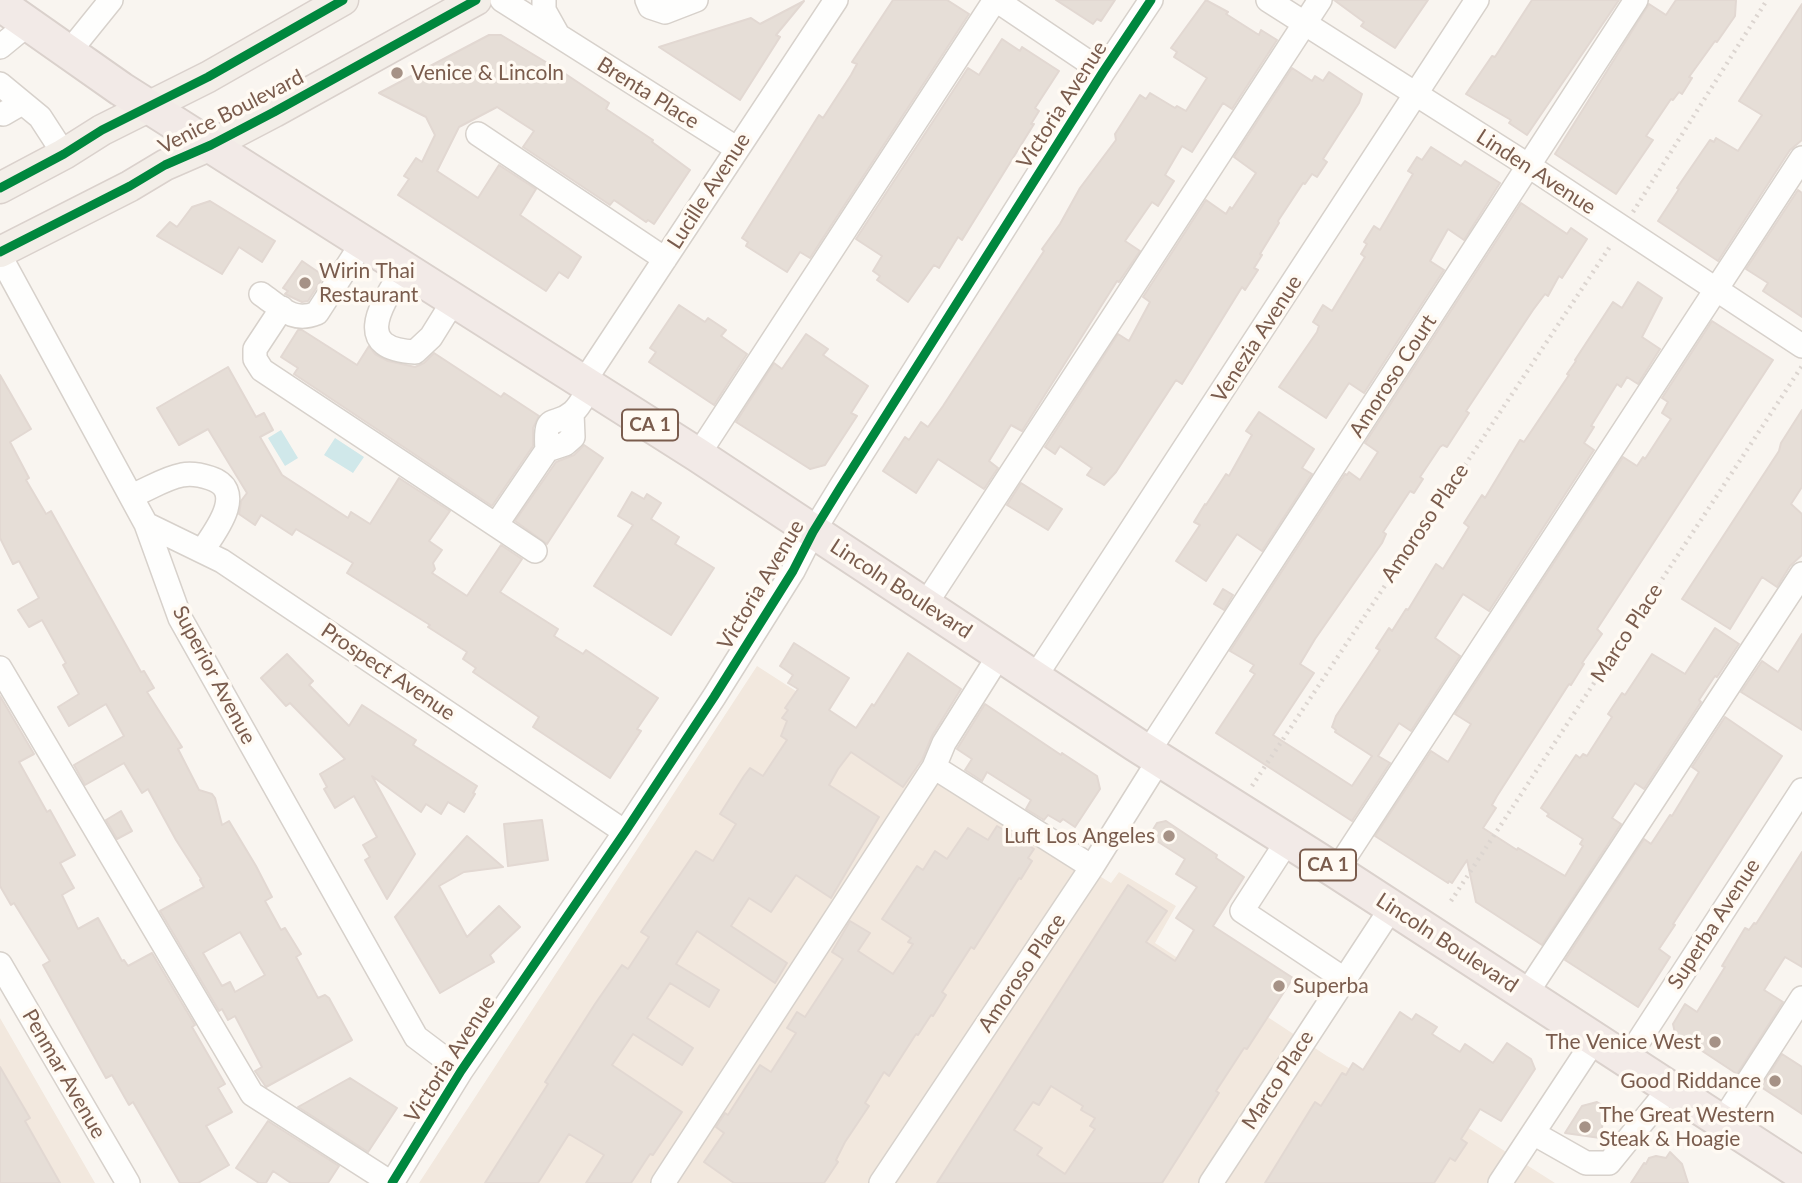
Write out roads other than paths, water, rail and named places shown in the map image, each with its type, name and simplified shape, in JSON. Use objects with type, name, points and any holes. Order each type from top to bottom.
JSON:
[{"type":"highway","name":"Lincoln Boulevard","points":[[12,9],[151,108],[454,300],[582,395],[698,455],[1154,756],[1392,907],[1802,1174]]},
{"type":"main road","name":"Venice Boulevard","points":[[0,188],[102,130],[151,108],[343,0]]},
{"type":"main road","name":"Venice Boulevard","points":[[0,254],[165,165],[211,145],[476,0]]},
{"type":"street","points":[[69,52],[111,0]]},
{"type":"street","name":"Brenta Place","points":[[502,0],[737,148]]},
{"type":"street","points":[[544,0],[544,10],[560,38]]},
{"type":"street","points":[[647,0],[650,8],[665,12],[696,0]]},
{"type":"street","name":"Lucille Avenue","points":[[495,525],[547,450],[546,431],[552,422],[582,395],[665,259],[836,0]]},
{"type":"street","points":[[698,455],[996,0],[1103,72]]},
{"type":"street","name":"Victoria Avenue","points":[[392,1183],[461,1071],[714,697],[793,571],[813,532],[1103,72],[1152,0]]},
{"type":"street","name":"Linden Avenue","points":[[1268,0],[1529,166],[1802,346]]},
{"type":"street","points":[[925,605],[1320,0]]},
{"type":"street","name":"Venezia Avenue","points":[[1035,677],[1477,0]]},
{"type":"street","name":"Amoroso Court","points":[[1154,756],[1636,0]]},
{"type":"street","points":[[0,47],[12,9]]},
{"type":"street","points":[[0,84],[13,108],[40,117],[64,154]]},
{"type":"street","points":[[478,134],[665,259]]},
{"type":"street","points":[[1336,871],[1802,158]]},
{"type":"street","points":[[261,294],[296,318],[317,313],[363,242]]},
{"type":"street","name":"Superior Avenue","points":[[0,254],[146,524],[180,618],[416,1037],[461,1071]]},
{"type":"street","points":[[404,268],[377,314],[375,326],[380,338],[388,345],[397,350],[415,352],[431,337],[454,300]]},
{"type":"street","points":[[282,308],[255,349],[255,359],[262,370],[535,551]]},
{"type":"street","points":[[131,496],[182,475],[196,475],[221,484],[226,492],[228,505],[224,518],[202,551]]},
{"type":"street","name":"Prospect Avenue","points":[[146,524],[222,561],[625,832]]},
{"type":"street","points":[[1526,995],[1802,574]]},
{"type":"street","points":[[663,1183],[933,767],[944,743],[1000,654]]},
{"type":"street","points":[[0,668],[252,1094],[392,1183]]},
{"type":"street","name":"Amoroso Place","points":[[881,1183],[1093,867],[1154,756]]},
{"type":"street","points":[[933,767],[1093,867]]},
{"type":"street","name":"Superba Avenue","points":[[1627,1059],[1802,790]]},
{"type":"street","points":[[1288,840],[1242,912],[1344,979]]},
{"type":"street","name":"Marco Place","points":[[1211,1183],[1392,907]]},
{"type":"street","name":"Penmar Avenue","points":[[0,964],[128,1183]]},
{"type":"street","points":[[1722,1122],[1802,998]]},
{"type":"street","points":[[1500,1183],[1595,1039]]},
{"type":"street","points":[[1532,1133],[1586,1163],[1609,1163],[1670,1088]]},
{"type":"water","points":[[281,430],[298,458],[285,466],[268,438]]},
{"type":"water","points":[[335,438],[364,457],[353,473],[324,455]]},
{"type":"place","name":"Venice & Lincoln","points":[[397,73]]},
{"type":"place","name":"Wirin Thai Restaurant","points":[[305,283]]},
{"type":"place","name":"Luft Los Angeles","points":[[1169,836]]},
{"type":"place","name":"Superba","points":[[1279,986]]},
{"type":"place","name":"The Venice West","points":[[1715,1042]]},
{"type":"place","name":"Good Riddance","points":[[1775,1081]]},
{"type":"place","name":"The Great Western Steak & Hoagie","points":[[1585,1127]]}]
